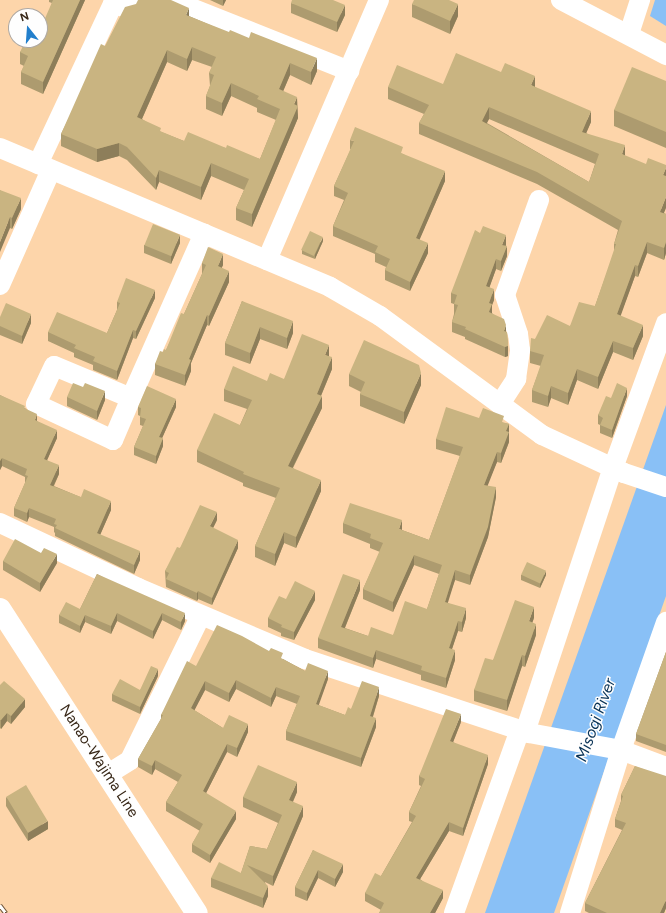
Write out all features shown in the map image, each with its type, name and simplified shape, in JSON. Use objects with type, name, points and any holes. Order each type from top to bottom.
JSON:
[{"type":"main road","name":"Nanao-Wajima Line","points":[[0,609],[197,913]]},
{"type":"street","points":[[0,285],[45,167],[113,4],[128,8],[131,0]]},
{"type":"street","points":[[171,0],[349,71]]},
{"type":"street","points":[[267,260],[380,0]]},
{"type":"street","points":[[561,0],[629,34],[666,55]]},
{"type":"street","points":[[629,34],[640,0]]},
{"type":"street","points":[[0,148],[330,287],[380,316],[542,435],[619,470],[666,487]]},
{"type":"street","points":[[500,404],[516,379],[520,350],[518,334],[505,295],[539,200]]},
{"type":"street","points":[[131,398],[54,366],[36,404],[113,440],[204,233]]},
{"type":"street","points":[[454,913],[525,732],[619,470],[666,324]]},
{"type":"street","points":[[0,523],[138,588],[305,659],[525,732],[621,750],[666,767]]},
{"type":"street","points":[[108,774],[130,760],[201,615]]},
{"type":"street","points":[[570,913],[621,750],[665,631]]},
{"type":"water","points":[[655,0],[666,0],[666,26],[650,16]]},
{"type":"water","name":"Misogi River","points":[[666,405],[666,596],[554,913],[485,913]]},
{"type":"building","points":[[53,0],[80,0],[43,82],[21,72],[28,56],[20,52],[22,48],[48,48],[48,12]]},
{"type":"building","points":[[138,0],[171,0],[189,8],[186,15],[229,32],[230,30],[249,38],[251,32],[317,58],[311,72],[290,63],[279,89],[297,97],[294,104],[298,106],[252,214],[236,208],[249,179],[211,163],[201,187],[159,170],[156,178],[127,147],[119,143],[97,149],[61,134],[101,44],[105,46],[125,7],[136,4]],"holes":[[[192,47],[216,57],[209,73],[214,75],[206,96],[222,103],[231,83],[259,96],[257,99],[280,109],[260,159],[227,145],[226,148],[188,132],[184,141],[160,131],[161,128],[137,117],[167,50],[187,59]]]},
{"type":"building","points":[[292,0],[333,0],[345,5],[337,22],[291,3]]},
{"type":"building","points":[[414,0],[449,0],[458,4],[450,21],[412,4]]},
{"type":"building","points":[[456,53],[501,72],[505,63],[535,76],[531,85],[591,111],[582,132],[625,145],[622,154],[646,164],[648,158],[666,165],[663,175],[666,176],[666,197],[660,212],[666,214],[666,242],[664,248],[647,242],[638,266],[635,265],[617,314],[643,325],[633,348],[613,341],[598,377],[577,369],[568,393],[551,386],[548,396],[532,390],[544,355],[530,351],[531,338],[535,339],[547,315],[570,326],[579,302],[595,306],[616,244],[614,244],[622,221],[537,172],[419,123],[429,105],[388,87],[397,65],[443,84]],"holes":[[[489,107],[599,154],[589,182],[482,121]]]},
{"type":"building","points":[[632,67],[666,81],[666,132],[614,110]]},
{"type":"building","points":[[355,127],[403,147],[401,153],[445,171],[416,238],[428,243],[410,282],[385,270],[390,259],[375,252],[378,246],[333,226],[348,193],[334,186],[354,141],[350,140]]},
{"type":"building","points":[[0,190],[21,198],[12,218],[10,217],[0,242]]},
{"type":"building","points":[[153,224],[180,235],[171,256],[144,245]]},
{"type":"building","points":[[483,226],[506,235],[502,245],[507,246],[501,261],[496,259],[486,286],[494,289],[489,303],[492,304],[489,312],[504,319],[506,325],[504,331],[507,332],[508,346],[505,347],[465,329],[466,327],[452,322],[458,305],[454,304],[457,295],[451,293],[475,230],[480,233]]},
{"type":"building","points":[[310,231],[323,237],[314,256],[301,250]]},
{"type":"building","points":[[208,247],[223,254],[218,266],[229,271],[209,316],[207,315],[189,359],[191,360],[185,375],[155,364],[160,351],[163,352],[164,349],[166,350],[181,313],[184,314],[206,265],[202,263]]},
{"type":"building","points":[[126,278],[155,290],[136,331],[133,330],[117,371],[93,361],[95,357],[74,348],[76,345],[48,332],[57,312],[107,333],[120,303],[117,302]]},
{"type":"building","points":[[242,301],[293,321],[287,338],[260,327],[250,353],[225,343]]},
{"type":"building","points":[[6,303],[31,314],[22,336],[0,326],[0,317]]},
{"type":"building","points":[[302,334],[329,345],[325,355],[332,357],[317,394],[322,396],[288,466],[321,480],[296,537],[284,532],[275,554],[255,546],[280,488],[243,474],[244,472],[197,450],[214,413],[240,425],[252,400],[224,389],[233,366],[267,381],[270,373],[284,379]]},
{"type":"building","points":[[364,340],[419,365],[421,373],[404,412],[360,394],[365,382],[349,374]]},
{"type":"building","points":[[73,383],[83,387],[85,383],[105,391],[97,411],[67,397]]},
{"type":"building","points":[[617,383],[627,388],[612,430],[600,425],[603,418],[598,415],[606,396],[611,398]]},
{"type":"building","points":[[147,386],[176,399],[159,437],[163,438],[156,456],[134,447],[146,419],[140,417],[141,408],[138,407]]},
{"type":"building","points":[[0,395],[25,406],[24,408],[37,414],[35,420],[57,430],[44,459],[59,465],[50,485],[81,497],[84,489],[111,501],[97,533],[140,551],[134,565],[55,528],[57,525],[54,524],[56,519],[29,508],[27,513],[14,508],[28,476],[25,475],[27,469],[2,458],[0,461]]},
{"type":"building","points":[[446,407],[479,418],[483,408],[504,416],[502,422],[509,424],[506,431],[509,432],[501,453],[497,452],[484,485],[496,487],[488,527],[470,575],[455,570],[445,602],[466,608],[462,622],[458,621],[449,648],[455,650],[446,678],[421,670],[422,666],[376,650],[373,658],[318,638],[343,574],[360,580],[341,627],[368,636],[371,627],[393,635],[405,601],[427,609],[442,565],[414,555],[393,602],[363,589],[383,543],[370,538],[371,534],[343,523],[350,503],[402,520],[399,529],[429,540],[463,447],[436,439]]},
{"type":"building","points":[[200,505],[217,512],[210,526],[238,540],[212,598],[166,579],[169,573],[165,571],[177,547],[180,548]]},
{"type":"building","points":[[15,539],[41,553],[44,548],[57,554],[40,583],[3,561]]},
{"type":"building","points":[[527,562],[546,571],[540,584],[521,575]]},
{"type":"building","points":[[97,574],[185,613],[181,622],[162,613],[153,631],[117,613],[111,626],[85,615],[80,626],[59,615],[66,602],[80,609]]},
{"type":"building","points":[[295,581],[315,591],[294,632],[281,627],[282,625],[268,618],[279,596],[286,599]]},
{"type":"building","points":[[515,600],[534,607],[529,621],[536,624],[525,656],[522,655],[507,700],[474,690],[485,658],[493,660]]},
{"type":"building","points":[[217,625],[242,636],[269,651],[271,648],[283,653],[281,658],[305,671],[308,663],[328,671],[316,704],[345,715],[348,707],[351,709],[362,681],[379,687],[370,716],[376,718],[361,758],[286,731],[300,696],[276,687],[271,698],[236,680],[229,693],[205,681],[191,708],[223,728],[229,715],[248,724],[237,748],[227,744],[203,791],[236,811],[210,855],[192,844],[203,824],[166,802],[182,775],[155,760],[152,766],[138,759],[163,715],[161,715],[187,661],[196,666]]},
{"type":"building","points":[[666,652],[666,745],[636,734]]},
{"type":"building","points":[[151,666],[158,669],[140,707],[112,694],[120,679],[140,690]]},
{"type":"building","points":[[4,681],[25,699],[11,716],[7,713],[0,720],[0,685]]},
{"type":"building","points":[[446,709],[461,714],[450,741],[488,755],[463,828],[449,822],[416,878],[443,890],[430,913],[379,913],[384,903],[365,893],[375,873],[381,876],[416,816],[409,812],[425,779],[419,776]]},
{"type":"building","points":[[258,765],[297,782],[289,800],[303,806],[273,876],[247,865],[268,886],[263,898],[211,878],[219,862],[241,873],[250,846],[267,849],[282,815],[243,797]]},
{"type":"building","points":[[635,766],[666,776],[666,900],[660,913],[607,913],[585,903],[626,823],[615,819],[623,796],[621,795]]},
{"type":"building","points":[[26,785],[48,821],[28,833],[6,797]]},
{"type":"building","points":[[313,850],[343,864],[335,879],[318,870],[307,893],[295,887]]},
{"type":"railway","points":[[0,905],[6,913]]}]
